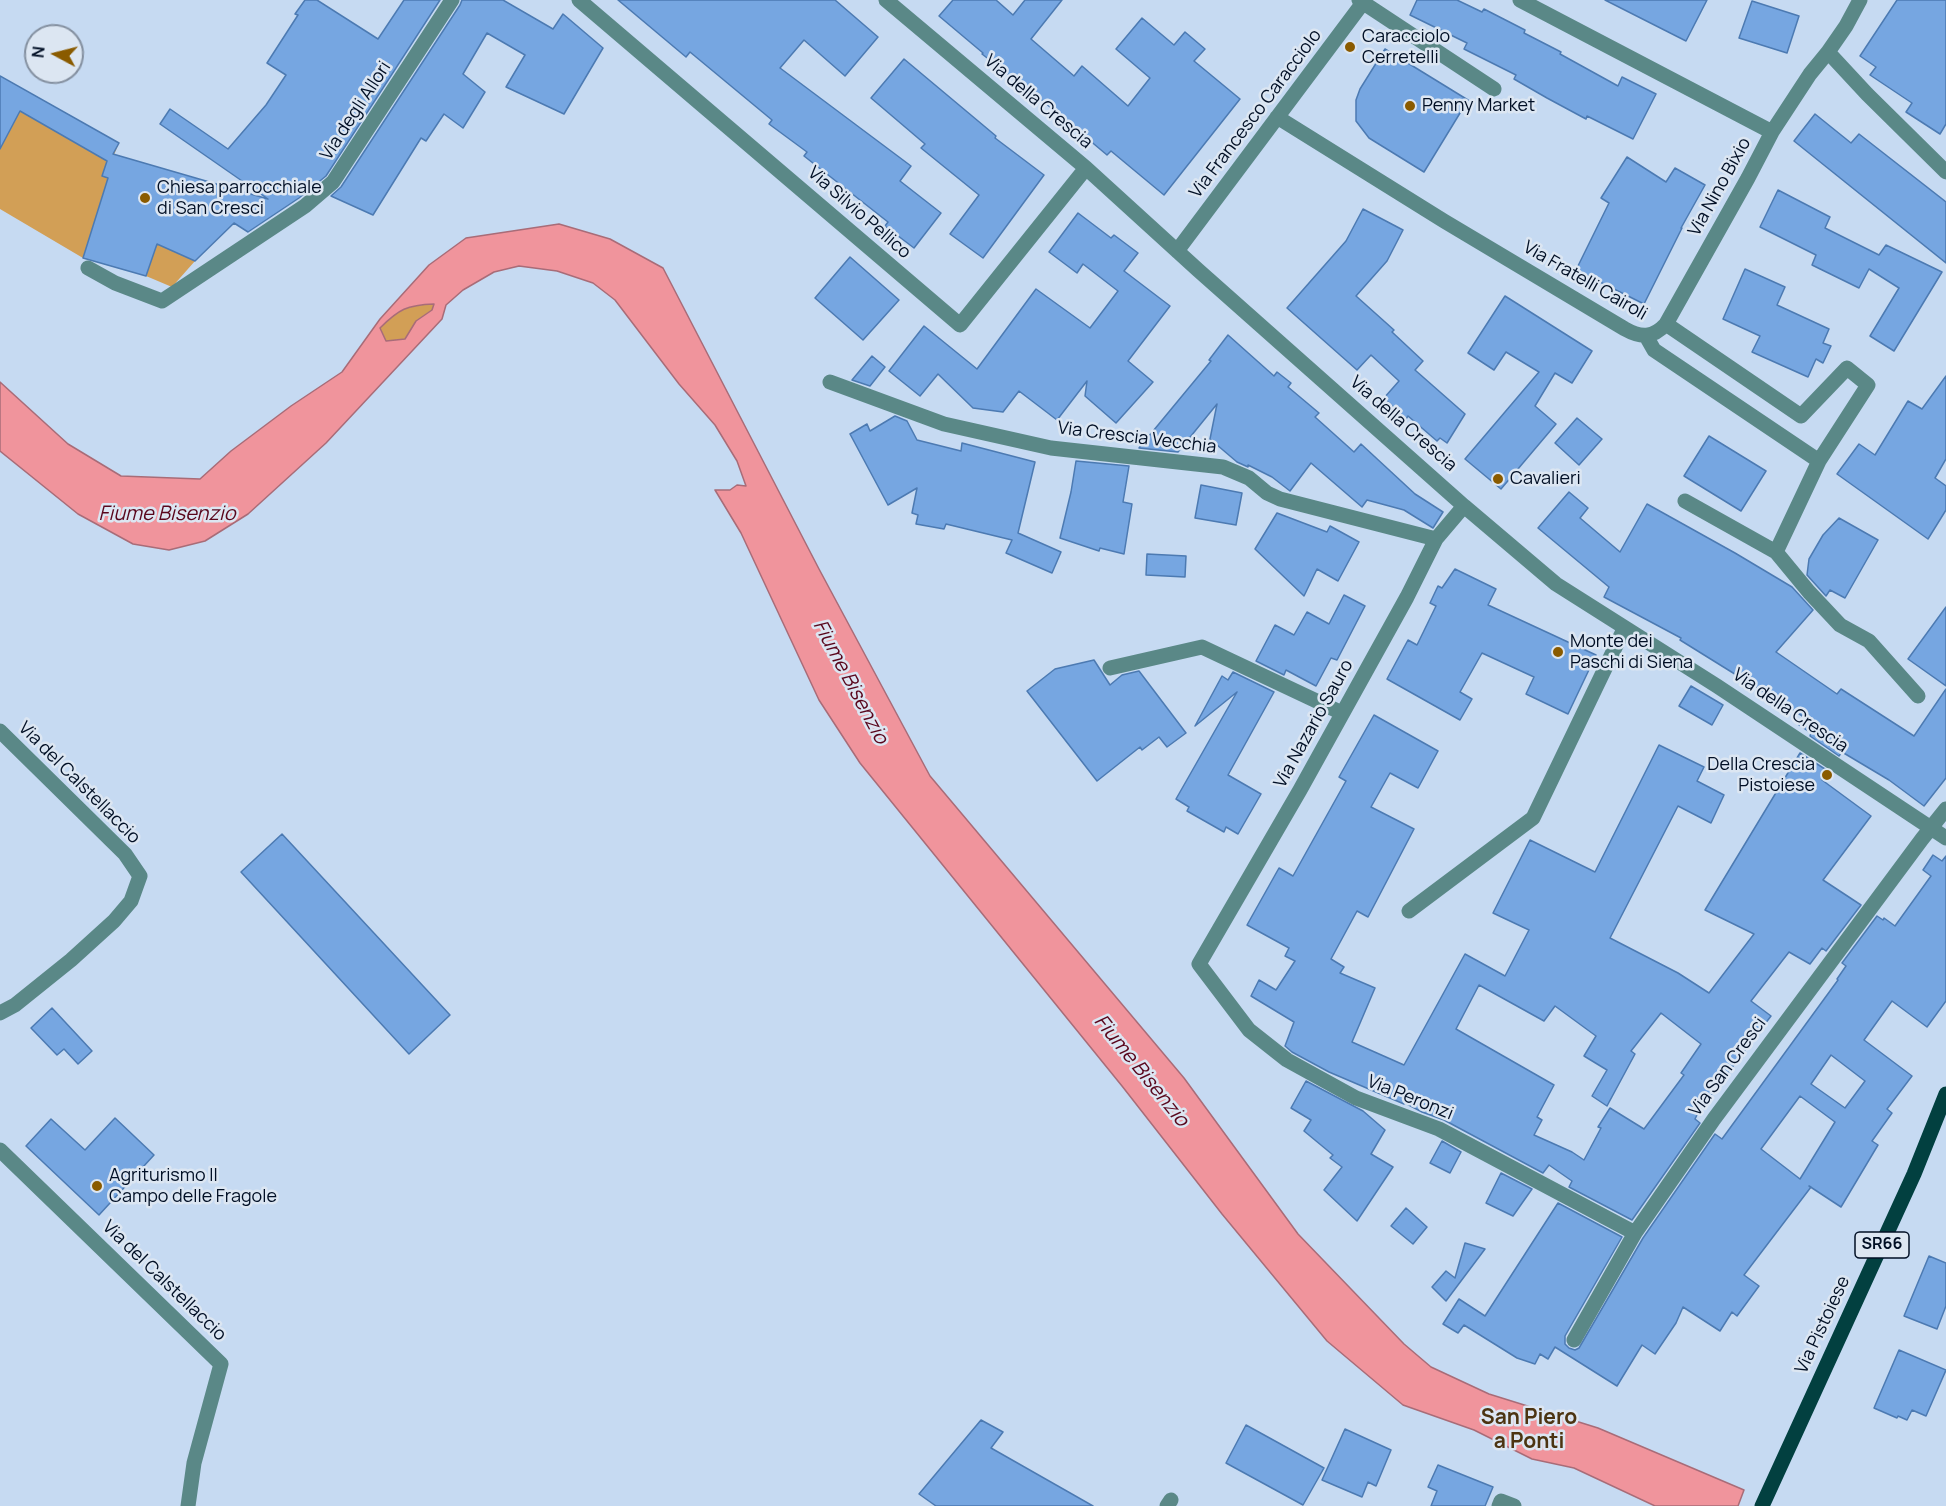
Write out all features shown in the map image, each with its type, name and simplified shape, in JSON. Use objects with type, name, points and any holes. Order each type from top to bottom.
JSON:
[{"type":"main road","name":"Via Pistoiese","points":[[1762,1506],[1914,1174],[1946,1094]]},
{"type":"street","name":"Via degli Allori","points":[[88,268],[115,283],[162,301],[305,206],[333,182],[453,0]]},
{"type":"street","name":"Via Silvio Pellico","points":[[579,0],[960,325],[1086,168]]},
{"type":"street","name":"Via della Crescia","points":[[885,0],[1086,168],[1464,506],[1556,584],[1717,686],[1931,829]]},
{"type":"street","points":[[1520,0],[1772,132]]},
{"type":"street","name":"Via Nino Bixio","points":[[1646,336],[1656,333],[1666,324],[1772,132],[1810,74],[1846,26],[1860,0]]},
{"type":"street","points":[[1362,1],[1494,89]]},
{"type":"street","name":"Via Francesco Caracciolo","points":[[1177,251],[1362,1]]},
{"type":"street","points":[[1828,52],[1946,172]]},
{"type":"street","name":"Via Fratelli Cairoli","points":[[1276,117],[1448,215],[1625,329],[1637,335],[1646,336],[1654,350],[1819,461]]},
{"type":"street","name":"Via Fratelli Cairoli","points":[[1666,324],[1801,416],[1847,368],[1868,385],[1819,461],[1776,552]]},
{"type":"street","name":"Via Crescia Vecchia","points":[[830,382],[944,424],[1051,448],[1223,467],[1249,478],[1267,493],[1280,499],[1436,539]]},
{"type":"street","points":[[1685,501],[1776,552],[1840,625],[1869,641],[1918,696]]},
{"type":"street","name":"Via Nazario Sauro","points":[[1199,964],[1402,607],[1436,539],[1464,506]]},
{"type":"street","points":[[1409,911],[1533,818],[1624,629]]},
{"type":"street","points":[[1110,668],[1202,647],[1342,713]]},
{"type":"street","name":"Via del Calstellaccio","points":[[0,731],[125,854],[140,876],[131,902],[114,921],[71,960],[15,1005],[0,1013]]},
{"type":"street","name":"Via San Cresci","points":[[1574,1340],[1635,1233],[1720,1110],[1946,809]]},
{"type":"street","points":[[1931,829],[1946,838]]},
{"type":"street","name":"Via Peronzi","points":[[1199,964],[1249,1030],[1287,1060],[1356,1098],[1439,1129],[1635,1233]]},
{"type":"street","name":"Via del Calstellaccio","points":[[0,1150],[221,1364],[194,1463],[188,1506]]},
{"type":"shaded area","points":[[0,76],[119,143],[111,162],[107,161],[102,176],[109,178],[83,258],[0,209]]},
{"type":"shaded area","points":[[166,217],[195,261],[172,287],[146,276]]},
{"type":"shaded area","points":[[434,304],[432,310],[416,321],[405,339],[386,341],[380,328],[393,316],[410,307]]},
{"type":"water","name":"Fiume Bisenzio","points":[[559,224],[610,239],[663,268],[819,569],[930,776],[1184,1078],[1298,1234],[1404,1344],[1431,1367],[1489,1394],[1598,1428],[1744,1490],[1738,1506],[1655,1506],[1574,1468],[1532,1459],[1474,1430],[1403,1405],[1327,1341],[1222,1214],[1122,1086],[860,763],[819,700],[741,533],[715,490],[730,490],[737,485],[746,486],[737,461],[715,425],[679,384],[615,300],[593,283],[557,271],[519,266],[494,272],[463,290],[446,305],[442,319],[326,443],[248,514],[205,541],[169,550],[133,544],[78,514],[0,451],[0,382],[68,444],[121,476],[200,479],[231,451],[291,406],[342,372],[380,319],[429,265],[466,238]],"holes":[[[434,304],[432,310],[416,321],[405,339],[386,341],[380,328],[398,312],[410,307]]]},
{"type":"building","points":[[305,0],[317,0],[378,39],[404,0],[440,0],[326,176],[299,198],[248,232],[234,223],[195,261],[157,244],[146,276],[83,258],[108,178],[102,176],[107,161],[20,111],[0,149],[0,76],[119,143],[113,154],[268,199],[160,124],[170,109],[228,149],[266,105],[286,75],[267,63]]},
{"type":"building","points":[[462,0],[503,0],[553,29],[563,14],[603,48],[564,114],[506,87],[525,55],[487,33],[463,74],[485,92],[463,128],[444,114],[426,141],[421,138],[373,215],[331,196],[341,187]]},
{"type":"building","points":[[618,0],[835,0],[878,37],[845,76],[804,40],[780,68],[911,166],[900,181],[941,213],[914,248],[885,226],[888,222],[804,156],[807,152],[769,124],[772,120],[690,52],[686,57]]},
{"type":"building","points":[[953,0],[996,0],[1013,15],[1025,0],[1062,0],[1031,39],[1074,76],[1082,66],[1128,106],[1150,78],[1116,49],[1142,18],[1174,45],[1185,32],[1205,49],[1194,61],[1240,99],[1164,195],[1111,151],[1107,155],[1019,81],[982,54],[939,16]]},
{"type":"building","points":[[1417,0],[1457,0],[1482,12],[1484,9],[1525,30],[1524,33],[1618,86],[1622,77],[1656,94],[1633,139],[1587,116],[1586,119],[1547,98],[1514,79],[1516,75],[1464,49],[1467,43],[1410,15]]},
{"type":"building","points":[[1605,0],[1707,0],[1686,41]]},
{"type":"building","points":[[1897,0],[1946,0],[1946,124],[1940,134],[1906,112],[1912,103],[1870,75],[1876,67],[1860,56]]},
{"type":"building","points":[[1752,1],[1799,16],[1787,53],[1739,38]]},
{"type":"building","name":"Penny Market","points":[[1385,49],[1468,100],[1424,172],[1369,138],[1356,121],[1356,100],[1360,89]]},
{"type":"building","points":[[904,59],[996,136],[995,138],[1044,175],[983,258],[950,234],[979,195],[921,148],[925,144],[871,98]]},
{"type":"building","points":[[1815,114],[1851,143],[1859,134],[1946,202],[1946,263],[1794,141]]},
{"type":"building","points":[[1627,157],[1666,182],[1675,168],[1705,185],[1644,304],[1576,270],[1609,203],[1601,198]]},
{"type":"building","points":[[1778,190],[1830,217],[1825,228],[1879,255],[1886,245],[1942,272],[1894,351],[1870,336],[1899,288],[1869,269],[1859,288],[1812,265],[1816,255],[1760,227]]},
{"type":"building","points":[[1363,209],[1403,230],[1387,261],[1356,296],[1394,330],[1392,332],[1423,361],[1415,370],[1465,414],[1447,443],[1440,438],[1437,441],[1408,416],[1406,419],[1384,398],[1399,381],[1371,355],[1357,370],[1287,308],[1346,241]]},
{"type":"building","points":[[1078,213],[1111,238],[1114,235],[1138,253],[1124,271],[1170,306],[1128,361],[1153,382],[1116,423],[1085,396],[1087,381],[1057,420],[1019,391],[1003,412],[973,408],[938,374],[920,396],[889,371],[924,326],[977,369],[1036,289],[1090,328],[1118,291],[1083,264],[1077,273],[1049,252]]},
{"type":"building","points":[[850,257],[899,300],[863,340],[815,298]]},
{"type":"building","points":[[1745,269],[1785,287],[1777,305],[1829,329],[1823,343],[1831,346],[1823,363],[1816,359],[1808,377],[1752,352],[1760,336],[1723,319]]},
{"type":"building","points":[[1505,296],[1592,351],[1572,383],[1555,373],[1535,406],[1556,424],[1501,489],[1465,459],[1539,372],[1506,352],[1494,370],[1468,353]]},
{"type":"building","points":[[1228,335],[1274,376],[1277,372],[1291,383],[1288,387],[1319,413],[1315,417],[1354,452],[1361,444],[1415,494],[1443,512],[1433,528],[1404,510],[1367,500],[1362,507],[1311,463],[1290,491],[1272,477],[1237,462],[1210,439],[1217,404],[1178,452],[1139,448],[1211,361],[1209,360]]},
{"type":"building","points":[[872,356],[885,367],[870,386],[852,380]]},
{"type":"building","points":[[1946,376],[1946,459],[1935,478],[1946,486],[1946,510],[1928,539],[1837,474],[1859,444],[1875,455],[1908,401],[1922,409]]},
{"type":"building","points":[[895,416],[907,421],[917,440],[961,451],[962,443],[1035,462],[1018,533],[1061,552],[1052,573],[1006,553],[1012,540],[946,524],[944,529],[916,524],[918,515],[912,513],[917,488],[888,505],[850,434],[867,424],[870,431]]},
{"type":"building","points":[[1577,418],[1602,439],[1579,465],[1555,443]]},
{"type":"building","points":[[1709,436],[1766,471],[1741,511],[1684,476]]},
{"type":"building","points":[[1076,461],[1129,466],[1123,502],[1132,504],[1124,554],[1100,548],[1099,551],[1060,538]]},
{"type":"building","points":[[1201,485],[1242,493],[1236,525],[1195,518]]},
{"type":"building","points":[[1569,492],[1588,508],[1580,518],[1620,552],[1647,504],[1792,587],[1813,610],[1776,652],[1837,694],[1841,689],[1914,736],[1946,689],[1946,778],[1924,806],[1889,780],[1842,752],[1839,756],[1810,736],[1811,733],[1799,725],[1804,717],[1680,640],[1681,638],[1604,597],[1609,587],[1538,528]]},
{"type":"building","points":[[1277,513],[1327,532],[1330,526],[1359,542],[1338,581],[1317,569],[1304,596],[1255,549]]},
{"type":"building","points":[[1839,518],[1878,540],[1845,598],[1830,590],[1826,596],[1807,575],[1809,559],[1823,535]]},
{"type":"building","points":[[1147,554],[1186,556],[1185,577],[1146,575]]},
{"type":"building","points":[[1455,569],[1496,589],[1488,605],[1596,655],[1568,714],[1526,694],[1534,677],[1482,653],[1460,692],[1472,699],[1460,720],[1387,679],[1408,640],[1417,645],[1436,606],[1430,603],[1438,586],[1442,588]]},
{"type":"building","points":[[1344,595],[1365,606],[1337,660],[1331,658],[1316,686],[1286,670],[1284,675],[1256,661],[1275,625],[1294,635],[1307,612],[1329,624]]},
{"type":"building","points":[[1946,607],[1946,686],[1908,659]]},
{"type":"building","points":[[1094,660],[1110,685],[1122,675],[1139,671],[1186,733],[1167,747],[1159,737],[1142,750],[1140,747],[1097,781],[1027,691],[1055,669]]},
{"type":"building","points":[[1233,672],[1274,692],[1228,775],[1261,794],[1238,834],[1226,827],[1224,832],[1187,811],[1189,807],[1176,799],[1237,692],[1195,726],[1222,676],[1228,680]]},
{"type":"building","points":[[1691,686],[1723,705],[1712,725],[1679,706]]},
{"type":"building","points":[[1374,715],[1438,751],[1418,788],[1390,773],[1371,807],[1414,829],[1368,917],[1357,911],[1331,959],[1344,967],[1340,973],[1375,988],[1352,1042],[1404,1065],[1465,954],[1505,976],[1529,930],[1493,913],[1530,840],[1595,872],[1659,745],[1704,767],[1697,781],[1724,795],[1711,823],[1678,806],[1610,938],[1678,973],[1709,993],[1754,934],[1705,910],[1800,753],[1828,771],[1822,780],[1871,816],[1823,880],[1861,905],[1826,951],[1822,948],[1810,964],[1789,952],[1751,1001],[1771,1016],[1699,1111],[1695,1119],[1700,1123],[1632,1220],[1569,1187],[1572,1181],[1549,1165],[1543,1173],[1444,1120],[1329,1072],[1292,1052],[1285,1046],[1294,1022],[1251,996],[1259,980],[1276,990],[1295,961],[1285,956],[1289,948],[1247,925],[1279,868],[1293,876],[1346,781],[1339,777]],"holes":[[[1479,985],[1544,1021],[1555,1006],[1596,1036],[1584,1056],[1607,1070],[1592,1096],[1607,1106],[1635,1054],[1631,1051],[1661,1013],[1701,1044],[1681,1073],[1684,1075],[1644,1129],[1610,1108],[1598,1127],[1601,1128],[1584,1160],[1534,1135],[1542,1120],[1537,1117],[1554,1085],[1456,1029]]]},
{"type":"building","points":[[282,834],[450,1015],[409,1054],[241,872]]},
{"type":"building","points":[[1933,855],[1942,861],[1946,856],[1946,1001],[1927,1027],[1892,1001],[1864,1040],[1912,1076],[1887,1109],[1892,1113],[1872,1141],[1878,1145],[1841,1207],[1811,1187],[1744,1275],[1759,1286],[1737,1316],[1732,1312],[1720,1331],[1683,1307],[1676,1323],[1655,1354],[1642,1345],[1617,1386],[1555,1347],[1548,1359],[1540,1354],[1535,1364],[1517,1358],[1464,1325],[1458,1333],[1443,1324],[1459,1299],[1485,1316],[1558,1203],[1622,1237],[1565,1336],[1565,1344],[1569,1348],[1575,1350],[1579,1348],[1643,1238],[1715,1134],[1722,1139],[1838,980],[1846,966],[1842,963],[1877,916],[1895,926],[1931,876],[1923,870]],"holes":[[[1831,1055],[1865,1081],[1845,1108],[1811,1084]],[[1800,1096],[1835,1122],[1800,1179],[1761,1149]]]},
{"type":"building","points":[[52,1008],[92,1051],[78,1064],[64,1049],[57,1055],[31,1028]]},
{"type":"building","points":[[1306,1081],[1363,1111],[1385,1130],[1371,1154],[1393,1167],[1357,1221],[1324,1190],[1342,1167],[1330,1158],[1333,1155],[1304,1131],[1311,1120],[1291,1108]]},
{"type":"building","name":"Agriturismo Il Campo delle Fragole","points":[[115,1118],[154,1155],[99,1215],[26,1146],[51,1119],[85,1150]]},
{"type":"building","points":[[1442,1141],[1461,1152],[1450,1173],[1430,1163]]},
{"type":"building","points":[[1501,1173],[1532,1189],[1513,1216],[1486,1203]]},
{"type":"building","points":[[1406,1208],[1427,1227],[1413,1244],[1391,1226]]},
{"type":"building","points":[[1465,1243],[1485,1249],[1446,1301],[1432,1287],[1446,1271],[1455,1278]]},
{"type":"building","points":[[1929,1256],[1946,1263],[1946,1306],[1937,1329],[1904,1316]]},
{"type":"building","points":[[1899,1350],[1946,1370],[1926,1416],[1912,1410],[1907,1420],[1874,1408]]},
{"type":"building","points":[[981,1420],[1003,1432],[991,1448],[1093,1506],[936,1506],[919,1494]]},
{"type":"building","points":[[1246,1425],[1324,1468],[1303,1505],[1226,1463]]},
{"type":"building","points":[[1345,1429],[1391,1450],[1376,1486],[1368,1482],[1362,1497],[1322,1480]]},
{"type":"building","points":[[1438,1465],[1493,1487],[1485,1506],[1431,1506],[1437,1491],[1428,1487]]},
{"type":"place","name":"Caracciolo Cerretelli","points":[[1350,47]]},
{"type":"place","name":"Penny Market","points":[[1410,106]]},
{"type":"place","name":"Chiesa parrocchiale di San Cresci","points":[[145,198]]},
{"type":"place","name":"Cavalieri","points":[[1498,479]]},
{"type":"place","name":"Monte dei Paschi di Siena","points":[[1558,652]]},
{"type":"place","name":"Della Crescia Pistoiese","points":[[1827,775]]},
{"type":"place","name":"Agriturismo Il Campo delle Fragole","points":[[97,1186]]},
{"type":"district","name":"San Piero a Ponti","points":[[1529,1430]]}]
